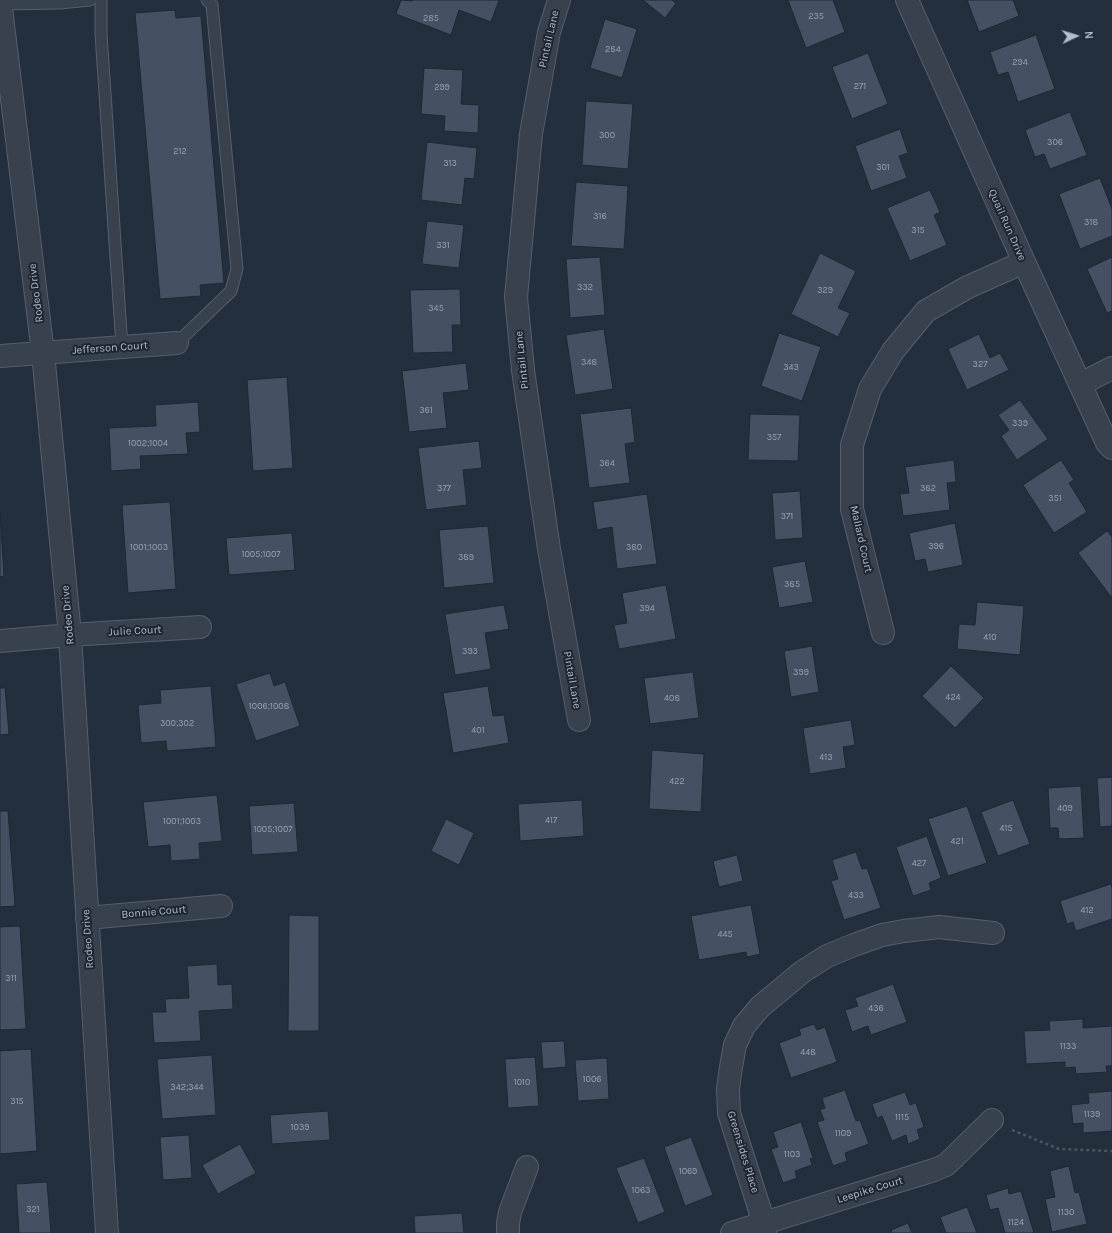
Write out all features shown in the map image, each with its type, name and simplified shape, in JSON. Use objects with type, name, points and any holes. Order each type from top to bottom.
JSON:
[{"type":"street","name":"Pintail Lane","points":[[559,0],[548,32],[532,134],[516,297],[523,370],[549,549],[579,720]]},
{"type":"street","name":"Quail Run Drive","points":[[907,0],[1024,262],[1108,443],[1112,448]]},
{"type":"street","name":"Rodeo Drive","points":[[1,2],[43,353],[70,635],[107,1233]]},
{"type":"street","name":"Mallard Court","points":[[883,633],[852,509],[852,445],[870,390],[893,351],[926,311],[968,287],[1024,262]]},
{"type":"street","name":"Jefferson Court","points":[[0,356],[178,343]]},
{"type":"street","points":[[1081,384],[1112,368]]},
{"type":"street","name":"Julie Court","points":[[0,641],[200,627]]},
{"type":"street","name":"Bonnie Court","points":[[87,918],[222,906]]},
{"type":"street","name":"Greensides Place","points":[[767,1230],[729,1113],[728,1089],[731,1067],[735,1046],[744,1026],[760,1007],[802,972],[827,956],[854,944],[882,935],[939,927],[993,933]]},
{"type":"street","name":"Leepike Court","points":[[732,1233],[767,1230],[946,1165],[992,1120]]},
{"type":"street","points":[[508,1233],[510,1212],[527,1167]]},
{"type":"lane","points":[[1,2],[60,3],[90,0]]},
{"type":"lane","points":[[101,0],[101,34],[122,347]]},
{"type":"lane","points":[[178,343],[231,291],[237,269],[212,5],[207,0]]},
{"type":"path","points":[[992,1120],[1059,1149],[1112,1151]]},
{"type":"building","points":[[401,0],[499,0],[491,22],[459,10],[451,35],[396,14]]},
{"type":"building","points":[[643,0],[672,0],[676,3],[665,18]]},
{"type":"building","points":[[788,0],[833,0],[845,32],[806,48]]},
{"type":"building","points":[[967,0],[1013,0],[1019,16],[979,32]]},
{"type":"building","points":[[175,10],[176,18],[201,16],[224,283],[200,285],[201,296],[160,299],[135,13]]},
{"type":"building","points":[[605,19],[637,29],[622,78],[590,68]]},
{"type":"building","points":[[1036,35],[1055,89],[1018,102],[1008,72],[998,75],[990,52]]},
{"type":"building","points":[[868,53],[888,104],[852,119],[832,67]]},
{"type":"building","points":[[424,68],[463,70],[461,104],[479,105],[478,133],[444,131],[445,116],[421,114]]},
{"type":"building","points":[[586,101],[633,104],[628,169],[582,165]]},
{"type":"building","points":[[1070,112],[1087,155],[1050,169],[1044,154],[1035,157],[1025,130]]},
{"type":"building","points":[[900,129],[908,153],[899,156],[907,178],[871,191],[855,146]]},
{"type":"building","points":[[427,142],[477,148],[474,179],[465,178],[462,205],[421,200]]},
{"type":"building","points":[[1100,178],[1112,209],[1112,236],[1080,249],[1059,194]]},
{"type":"building","points":[[576,182],[628,186],[624,249],[571,246]]},
{"type":"building","points":[[930,190],[940,212],[934,215],[947,245],[910,261],[887,208]]},
{"type":"building","points":[[427,221],[464,225],[459,268],[422,264]]},
{"type":"building","points":[[820,253],[856,271],[838,308],[850,313],[838,337],[791,314]]},
{"type":"building","points":[[600,257],[605,315],[570,318],[566,259]]},
{"type":"building","points":[[1112,257],[1112,311],[1107,313],[1087,269]]},
{"type":"building","points":[[460,289],[461,325],[452,325],[453,352],[413,353],[410,290]]},
{"type":"building","points":[[604,329],[613,389],[575,395],[566,335]]},
{"type":"building","points":[[779,333],[821,347],[802,401],[761,386]]},
{"type":"building","points":[[979,334],[990,358],[1000,353],[1009,370],[967,390],[948,349]]},
{"type":"building","points":[[466,363],[469,390],[443,393],[447,428],[409,432],[402,371]]},
{"type":"building","points":[[287,377],[293,468],[253,471],[247,380]]},
{"type":"building","points":[[1020,400],[1048,439],[1017,460],[1001,436],[1009,430],[998,415]]},
{"type":"building","points":[[198,402],[200,432],[186,433],[188,454],[140,456],[141,469],[111,471],[109,428],[156,426],[155,405]]},
{"type":"building","points":[[631,408],[635,442],[625,444],[630,483],[589,488],[580,414]]},
{"type":"building","points":[[750,414],[800,415],[798,461],[748,460]]},
{"type":"building","points":[[479,441],[482,468],[463,470],[467,505],[426,510],[418,448]]},
{"type":"building","points":[[954,460],[956,482],[947,483],[950,510],[903,516],[900,494],[909,493],[905,467]]},
{"type":"building","points":[[1061,460],[1074,480],[1069,483],[1087,512],[1054,533],[1023,485]]},
{"type":"building","points":[[800,491],[803,538],[775,540],[772,493]]},
{"type":"building","points":[[647,494],[657,564],[617,569],[612,527],[597,530],[593,502]]},
{"type":"building","points":[[170,502],[176,589],[128,593],[122,505]]},
{"type":"building","points":[[0,513],[4,576],[0,577]]},
{"type":"building","points":[[955,523],[963,565],[928,572],[925,559],[915,561],[909,533]]},
{"type":"building","points":[[488,526],[494,583],[444,588],[439,530]]},
{"type":"building","points":[[1107,531],[1112,537],[1112,598],[1078,553]]},
{"type":"building","points":[[292,533],[295,570],[229,575],[226,538]]},
{"type":"building","points":[[805,561],[813,602],[779,608],[772,567]]},
{"type":"building","points":[[666,585],[676,639],[619,649],[614,625],[627,623],[622,593]]},
{"type":"building","points":[[977,602],[1024,606],[1020,655],[957,649],[959,624],[975,625]]},
{"type":"building","points":[[504,605],[509,629],[485,633],[491,669],[455,675],[445,614]]},
{"type":"building","points":[[812,646],[819,692],[791,697],[784,651]]},
{"type":"building","points":[[951,666],[984,698],[955,728],[922,696]]},
{"type":"building","points":[[693,672],[699,718],[650,724],[644,678]]},
{"type":"building","points":[[270,673],[274,686],[285,682],[300,726],[256,741],[236,684]]},
{"type":"building","points":[[211,686],[216,747],[167,751],[166,741],[141,743],[138,705],[161,703],[160,690]]},
{"type":"building","points":[[488,686],[493,716],[504,715],[509,743],[453,753],[443,693]]},
{"type":"building","points":[[0,688],[5,688],[9,734],[0,735]]},
{"type":"building","points":[[851,720],[855,745],[843,747],[846,768],[810,774],[803,728]]},
{"type":"building","points":[[652,750],[704,754],[701,812],[649,809]]},
{"type":"building","points":[[1112,777],[1112,826],[1100,827],[1097,778]]},
{"type":"building","points":[[1081,786],[1084,838],[1059,839],[1058,828],[1050,828],[1048,788]]},
{"type":"building","points":[[217,795],[222,841],[199,843],[200,859],[171,861],[170,845],[148,847],[143,802]]},
{"type":"building","points":[[582,800],[584,836],[520,841],[518,804]]},
{"type":"building","points":[[1013,800],[1030,844],[998,856],[981,812]]},
{"type":"building","points":[[294,803],[298,852],[252,855],[249,806]]},
{"type":"building","points":[[967,806],[987,863],[948,876],[928,819]]},
{"type":"building","points":[[0,811],[8,811],[15,906],[0,907]]},
{"type":"building","points":[[446,819],[474,833],[459,865],[431,851]]},
{"type":"building","points":[[927,836],[941,878],[929,883],[931,890],[913,896],[896,847]]},
{"type":"building","points":[[856,852],[862,869],[867,868],[881,908],[844,920],[831,881],[838,879],[832,860]]},
{"type":"building","points":[[737,855],[743,881],[719,887],[713,861]]},
{"type":"building","points":[[1111,884],[1112,919],[1076,931],[1073,922],[1067,924],[1060,901]]},
{"type":"building","points":[[751,905],[760,954],[747,957],[746,952],[699,960],[691,916]]},
{"type":"building","points":[[289,915],[319,916],[319,1031],[288,1031]]},
{"type":"building","points":[[20,926],[26,1029],[0,1030],[0,927]]},
{"type":"building","points":[[217,964],[218,985],[232,984],[233,1009],[199,1011],[201,1041],[154,1043],[152,1012],[166,1012],[165,999],[189,998],[187,966]]},
{"type":"building","points":[[893,984],[907,1022],[871,1035],[868,1026],[852,1032],[845,1010],[858,1006],[855,998]]},
{"type":"building","points":[[1083,1019],[1083,1028],[1112,1026],[1112,1066],[1106,1066],[1107,1072],[1076,1074],[1075,1067],[1065,1068],[1065,1062],[1026,1064],[1024,1031],[1050,1030],[1049,1021]]},
{"type":"building","points":[[814,1024],[817,1030],[825,1027],[837,1062],[791,1078],[779,1043],[801,1035],[799,1029]]},
{"type":"building","points":[[564,1041],[566,1067],[543,1069],[541,1042]]},
{"type":"building","points":[[31,1049],[37,1151],[0,1154],[0,1051]]},
{"type":"building","points":[[212,1055],[216,1115],[162,1119],[157,1059]]},
{"type":"building","points":[[535,1057],[539,1106],[508,1108],[505,1059]]},
{"type":"building","points":[[607,1058],[609,1099],[578,1101],[575,1060]]},
{"type":"building","points":[[845,1090],[856,1121],[860,1120],[869,1144],[845,1153],[847,1161],[833,1166],[817,1122],[824,1120],[820,1110],[825,1108],[822,1098]]},
{"type":"building","points":[[1112,1091],[1112,1131],[1083,1133],[1083,1123],[1073,1124],[1071,1105],[1089,1103],[1088,1093]]},
{"type":"building","points":[[905,1092],[910,1105],[916,1103],[924,1127],[917,1130],[920,1139],[908,1144],[906,1135],[892,1141],[882,1116],[877,1118],[872,1104]]},
{"type":"building","points":[[328,1111],[330,1140],[272,1144],[270,1115]]},
{"type":"building","points":[[801,1122],[813,1158],[810,1159],[812,1165],[795,1171],[797,1178],[783,1183],[771,1149],[778,1147],[773,1132]]},
{"type":"building","points":[[189,1135],[192,1178],[163,1180],[160,1137]]},
{"type":"building","points":[[691,1137],[713,1195],[685,1206],[664,1147]]},
{"type":"building","points":[[240,1144],[256,1173],[218,1194],[202,1165]]},
{"type":"building","points":[[644,1158],[665,1212],[638,1223],[616,1168]]},
{"type":"building","points":[[1069,1166],[1075,1193],[1079,1192],[1087,1224],[1052,1232],[1045,1199],[1055,1197],[1050,1171]]},
{"type":"building","points":[[47,1182],[51,1233],[19,1233],[16,1184]]},
{"type":"building","points":[[1008,1188],[1009,1194],[1021,1191],[1034,1233],[1005,1233],[998,1208],[990,1210],[986,1195]]},
{"type":"building","points":[[967,1207],[977,1233],[946,1233],[940,1217]]},
{"type":"building","points":[[462,1213],[464,1233],[415,1233],[414,1216]]},
{"type":"building","points":[[908,1223],[912,1233],[892,1233],[891,1230]]}]
